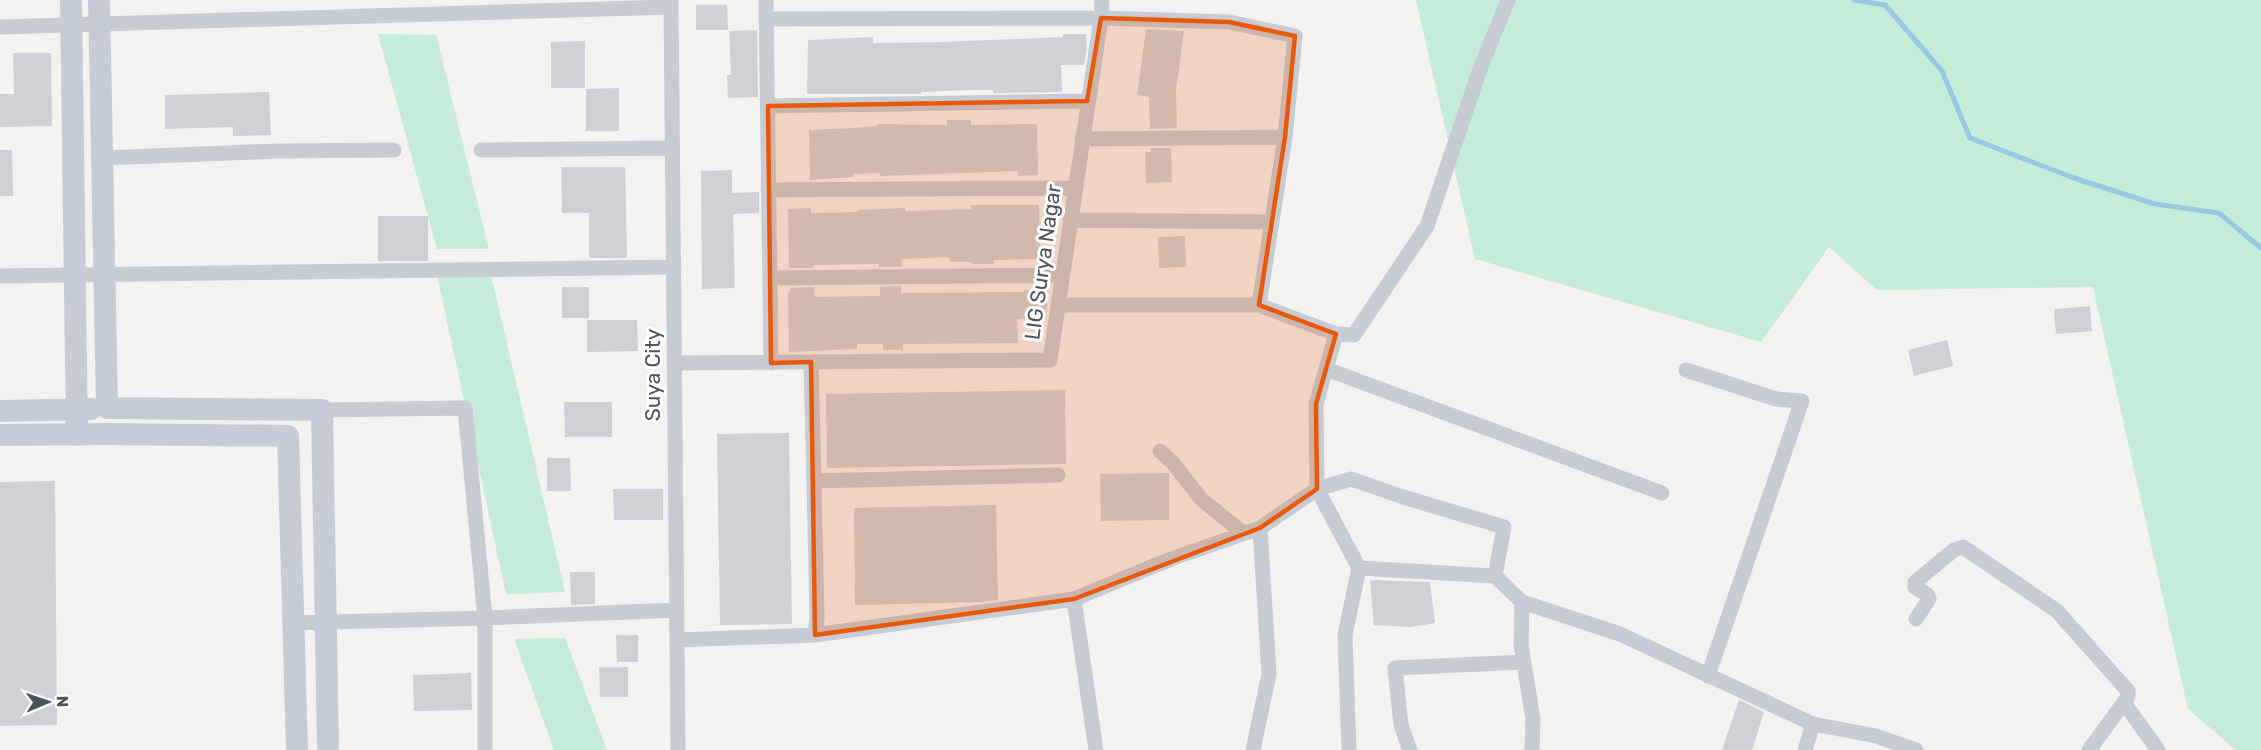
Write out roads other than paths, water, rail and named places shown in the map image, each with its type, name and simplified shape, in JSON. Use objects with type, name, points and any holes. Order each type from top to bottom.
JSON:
[{"type":"street","points":[[71,0],[77,435]]},
{"type":"street","points":[[99,0],[107,434]]},
{"type":"street","points":[[766,0],[771,363]]},
{"type":"street","name":"LIG Surya Nagar","points":[[674,363],[1050,360],[1102,0]]},
{"type":"street","points":[[1058,305],[1259,305],[1336,334],[1354,335],[1426,226],[1481,66],[1508,0]]},
{"type":"street","points":[[0,27],[100,25],[547,5],[671,3]]},
{"type":"street","name":"Suya City","points":[[671,3],[678,750]]},
{"type":"street","points":[[766,19],[1101,18],[1229,22],[1295,36],[1286,137],[1259,305]]},
{"type":"street","points":[[768,106],[1087,100]]},
{"type":"street","points":[[1082,139],[1286,137]]},
{"type":"street","points":[[481,150],[672,148]]},
{"type":"street","points":[[102,158],[394,150]]},
{"type":"street","points":[[768,190],[1074,188]]},
{"type":"street","points":[[1070,220],[1272,222]]},
{"type":"street","points":[[0,276],[674,267]]},
{"type":"street","points":[[770,278],[1062,275]]},
{"type":"street","points":[[1336,334],[1316,404],[1317,489],[1359,568],[1345,635],[1349,750]]},
{"type":"street","points":[[811,362],[817,618],[815,635]]},
{"type":"street","points":[[1326,369],[1662,493]]},
{"type":"street","points":[[1686,370],[1776,399],[1802,401],[1708,676]]},
{"type":"street","points":[[0,411],[107,408],[322,410],[465,408],[485,618],[485,750]]},
{"type":"street","points":[[322,410],[328,750]]},
{"type":"street","points":[[0,435],[288,436],[297,750]]},
{"type":"street","points":[[1160,451],[1173,463],[1200,499],[1243,533]]},
{"type":"street","points":[[814,481],[1058,475]]},
{"type":"street","points":[[678,640],[815,635],[1074,599],[1171,559],[1260,528],[1317,489],[1351,479],[1504,527],[1495,576]]},
{"type":"street","points":[[1253,750],[1269,674],[1260,528]]},
{"type":"street","points":[[1916,619],[1929,599],[1928,595],[1915,587],[1916,582],[1954,550],[1963,547],[2057,610],[2127,691],[2128,697],[2089,750]]},
{"type":"street","points":[[1359,568],[1495,576],[1522,602],[1620,634],[1813,724],[1876,736],[1916,750]]},
{"type":"street","points":[[1074,599],[1096,750]]},
{"type":"street","points":[[1522,602],[1521,645],[1533,719],[1532,750]]},
{"type":"street","points":[[293,623],[676,610]]},
{"type":"street","points":[[1410,750],[1401,725],[1395,668],[1524,662]]},
{"type":"street","points":[[2124,703],[2158,750]]},
{"type":"street","points":[[1805,750],[1813,724]]},
{"type":"waterway","points":[[1854,0],[1885,5],[1942,71],[1970,138],[2074,178],[2155,204],[2219,213],[2261,248]]}]
